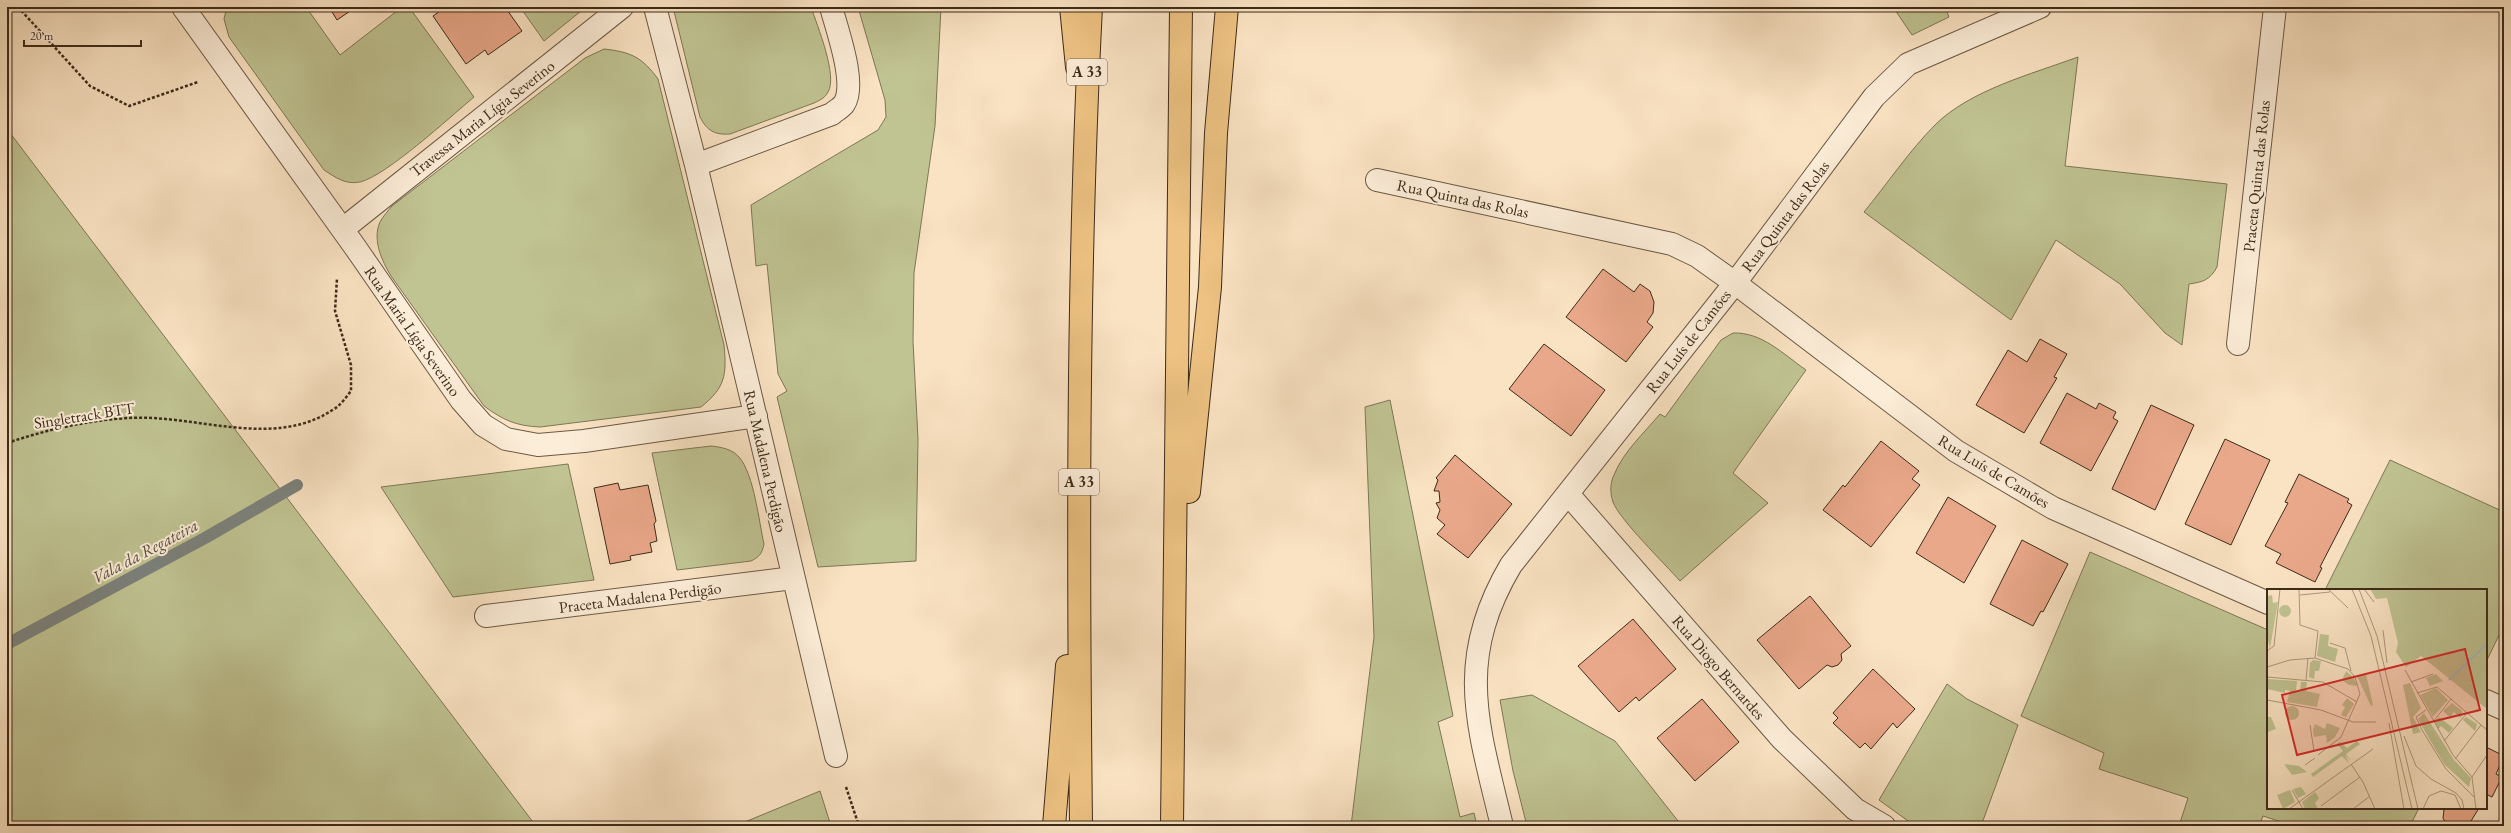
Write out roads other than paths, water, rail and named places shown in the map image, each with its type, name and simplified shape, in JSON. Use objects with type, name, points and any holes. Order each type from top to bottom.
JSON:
[{"type":"highway","points":[[1071,7],[1084,138]]},
{"type":"highway","name":"A 33","points":[[1081,826],[1078,532],[1084,138],[1091,7]]},
{"type":"highway","points":[[1172,826],[1181,7]]},
{"type":"highway","points":[[1175,625],[1210,287],[1216,133],[1227,7]]},
{"type":"highway","points":[[1054,826],[1078,532]]},
{"type":"street","name":"Rua Maria Lígia Severino","points":[[183,7],[355,247],[461,400],[483,426],[506,439],[538,445],[568,443],[756,416]]},
{"type":"street","name":"Travessa Maria Lígia Severino","points":[[342,229],[622,7]]},
{"type":"street","name":"Rua Madalena Perdigão","points":[[655,7],[696,165],[836,756]]},
{"type":"street","points":[[696,165],[832,114],[844,104],[849,89],[848,76],[831,7]]},
{"type":"street","name":"Rua Quinta das Rolas","points":[[1377,180],[1641,235],[1672,244],[1697,256],[1735,283],[1874,97],[1908,64],[2040,7]]},
{"type":"street","name":"Praceta Quinta das Rolas","points":[[2238,344],[2274,7]]},
{"type":"street","name":"Rua Luís de Camões","points":[[1502,826],[1480,737],[1475,702],[1475,666],[1484,624],[1495,593],[1511,565],[1735,283],[1956,451],[2053,508],[2267,603]]},
{"type":"street","name":"Rua Diogo Bernardes","points":[[1568,494],[1782,739],[1855,808],[1884,826]]},
{"type":"street","name":"Praceta Madalena Perdigão","points":[[486,616],[793,578]]},
{"type":"street","points":[[2487,701],[2504,709]]},
{"type":"waterway","name":"Vala da Regateira","points":[[7,644],[205,538],[297,485]]}]
